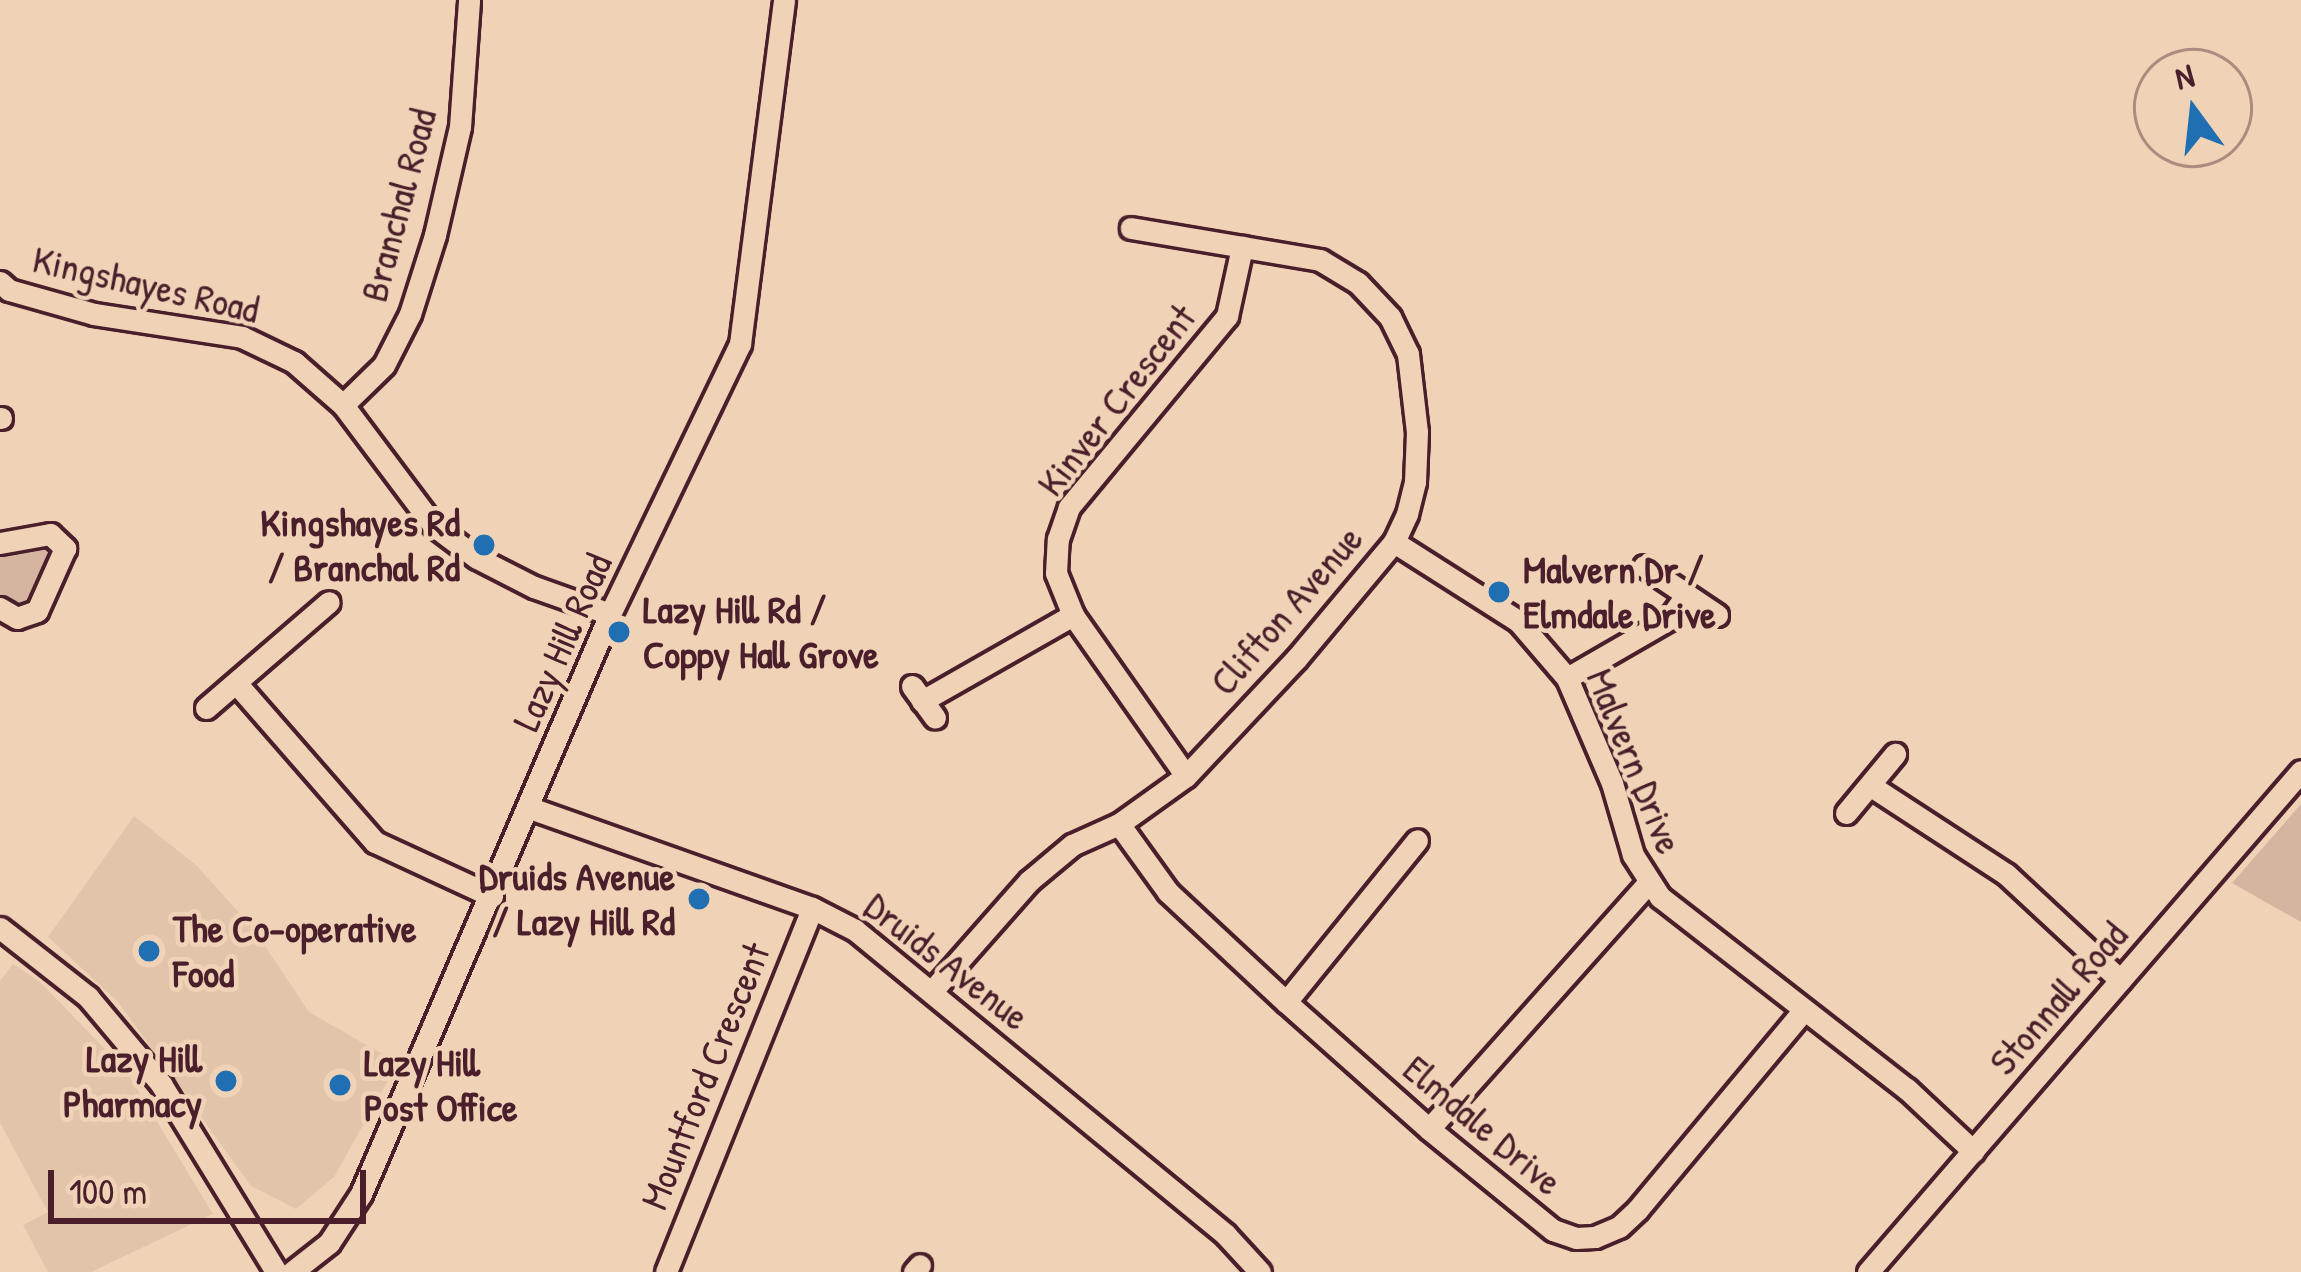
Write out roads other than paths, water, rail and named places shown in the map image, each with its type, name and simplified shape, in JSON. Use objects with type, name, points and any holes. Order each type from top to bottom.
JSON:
[{"type":"street","name":"Branchal Road","points":[[343,406],[384,365],[410,314],[435,235],[460,128],[469,0]]},
{"type":"street","name":"Lazy Hill Road","points":[[292,1272],[329,1243],[361,1194],[610,614],[740,344],[784,0]]},
{"type":"street","name":"Clifton Avenue","points":[[932,991],[1029,881],[1072,844],[1119,824],[1186,776],[1296,659],[1394,542],[1415,482],[1417,432],[1408,354],[1390,317],[1358,284],[1320,260],[1131,228]]},
{"type":"street","name":"Kinver Crescent","points":[[1186,776],[1072,615],[1055,573],[1058,539],[1070,507],[1227,316],[1242,248]]},
{"type":"street","name":"Kingshayes Road","points":[[3,292],[94,314],[242,337],[294,362],[343,406],[433,525],[477,558],[610,614]]},
{"type":"street","points":[[0,543],[50,534],[64,548],[37,611],[17,618],[0,608]]},
{"type":"street","name":"Malvern Drive","points":[[1394,542],[1518,621],[1567,678],[1647,884],[1907,1089],[1973,1151]]},
{"type":"street","points":[[1644,566],[1684,598],[1717,616]]},
{"type":"street","points":[[1567,678],[1669,619],[1684,598]]},
{"type":"street","points":[[206,708],[329,602]]},
{"type":"street","points":[[923,702],[1072,615]]},
{"type":"street","points":[[237,684],[375,842],[492,896]]},
{"type":"street","points":[[1846,813],[1894,754]]},
{"type":"street","name":"Stonnall Road","points":[[1868,1272],[2301,771]]},
{"type":"street","points":[[1871,787],[2006,874],[2120,980]]},
{"type":"street","name":"Druids Avenue","points":[[530,808],[812,908],[855,930],[1226,1235],[1260,1272]]},
{"type":"street","name":"Elmdale Drive","points":[[1119,824],[1168,892],[1429,1130],[1553,1230],[1595,1238],[1638,1209],[1804,1011]]},
{"type":"street","points":[[1286,1002],[1416,856]]},
{"type":"street","points":[[1429,1130],[1647,884]]},
{"type":"street","name":"Mountford Crescent","points":[[667,1272],[812,908]]},
{"type":"street","points":[[0,928],[88,997],[160,1084],[276,1272]]},
{"type":"place","name":"Kingshayes Rd / Branchal Rd","points":[[484,545]]},
{"type":"place","name":"Malvern Dr / Elmdale Drive","points":[[1499,592]]},
{"type":"place","name":"Lazy Hill Rd / Coppy Hall Grove","points":[[619,632]]},
{"type":"place","name":"Druids Avenue / Lazy Hill Rd","points":[[699,899]]},
{"type":"place","name":"The Co-operative Food","points":[[149,951]]},
{"type":"place","name":"Lazy Hill Pharmacy","points":[[226,1081]]},
{"type":"place","name":"Lazy Hill Post Office","points":[[340,1085]]}]
